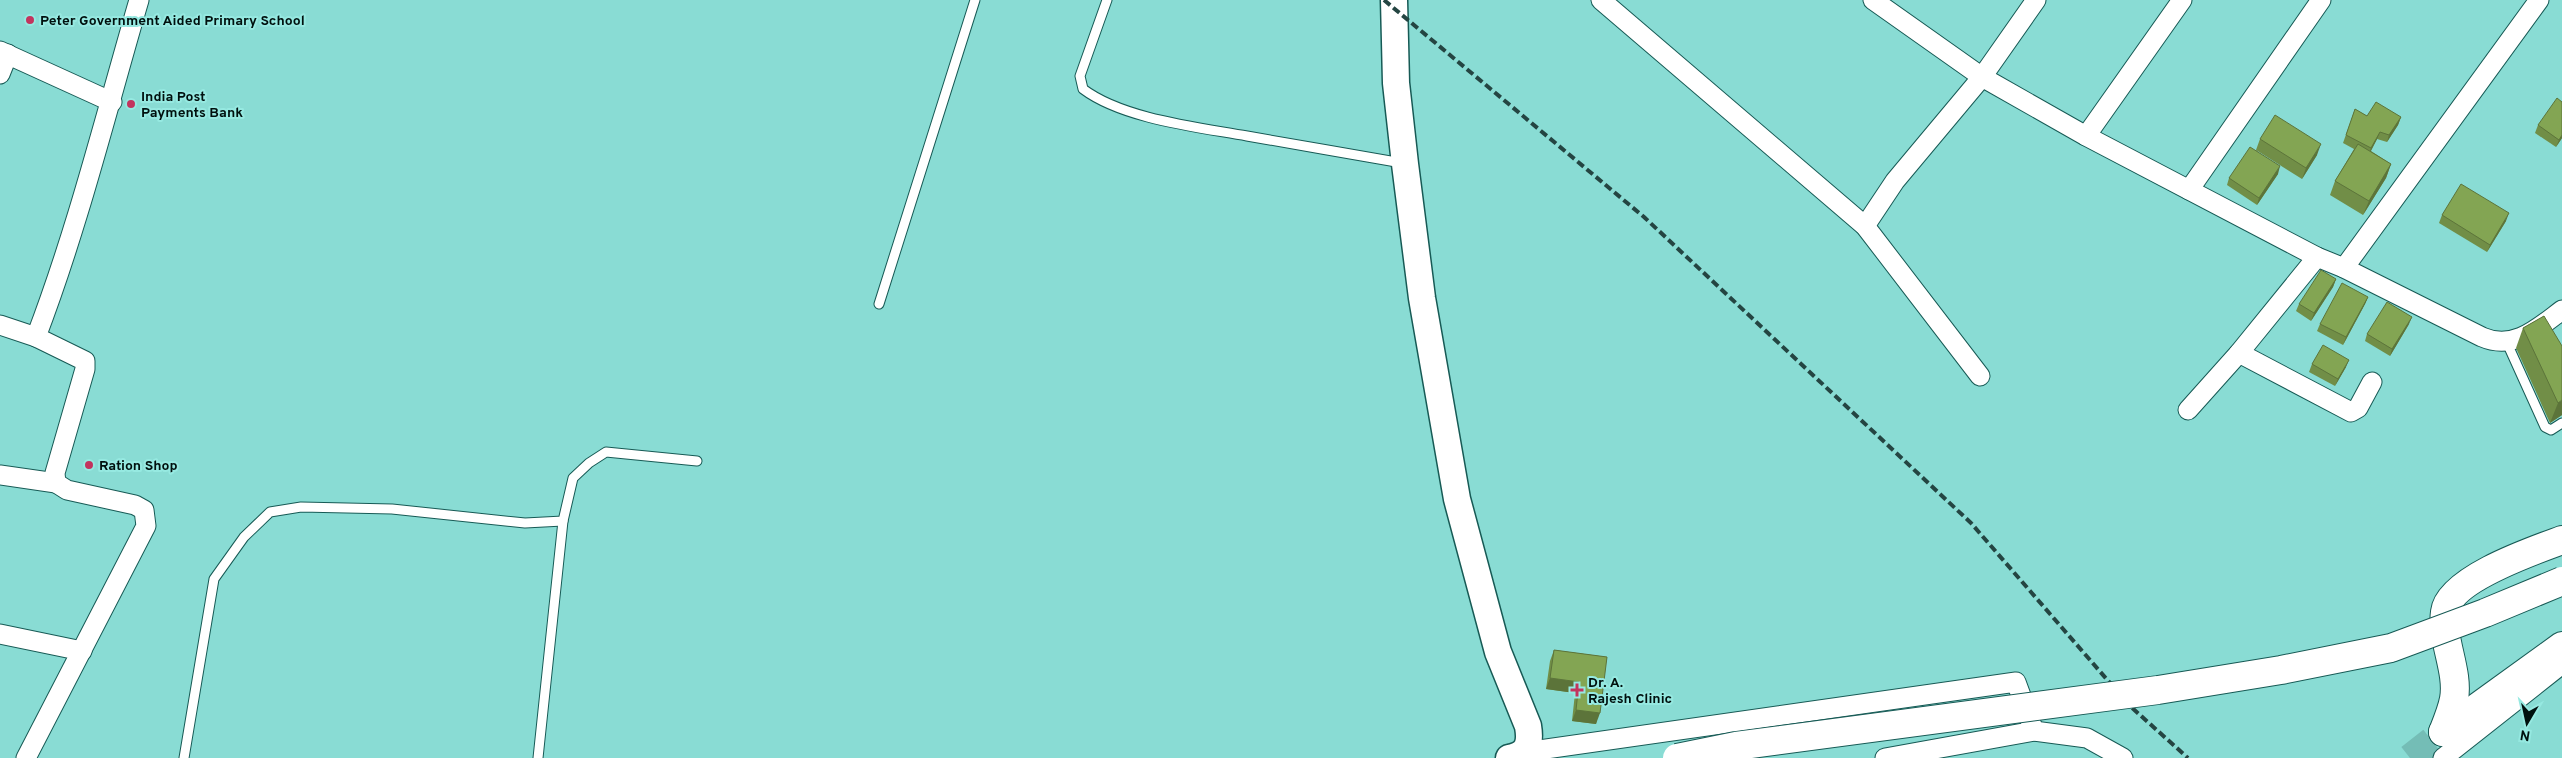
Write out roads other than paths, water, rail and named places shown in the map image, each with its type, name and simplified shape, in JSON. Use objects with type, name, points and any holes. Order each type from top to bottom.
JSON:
[{"type":"main road","points":[[2562,540],[2511,559],[2482,573],[2451,598],[2445,611],[2454,698],[2443,732],[2562,646]]},
{"type":"main road","points":[[1677,758],[1736,746],[2158,690],[2281,670],[2391,648],[2485,614],[2562,581]]},
{"type":"street","points":[[36,338],[71,238],[112,102],[139,0]]},
{"type":"street","points":[[1394,0],[1396,82],[1422,298],[1457,499],[1498,652],[1528,726],[1530,744],[1517,755]]},
{"type":"street","points":[[1601,0],[1866,226],[1980,376]]},
{"type":"street","points":[[1873,0],[1982,77],[2086,136],[2317,258],[2344,268],[2492,342],[2507,343],[2541,332],[2562,310]]},
{"type":"street","points":[[1866,226],[1895,181],[1982,77],[2036,0]]},
{"type":"street","points":[[2086,136],[2182,0]]},
{"type":"street","points":[[2189,190],[2321,0]]},
{"type":"street","points":[[2344,268],[2538,0]]},
{"type":"street","points":[[0,74],[4,52],[112,102]]},
{"type":"street","points":[[2188,410],[2240,353],[2317,258]]},
{"type":"street","points":[[0,325],[36,338],[84,361],[85,369],[55,473],[56,483]]},
{"type":"street","points":[[2240,353],[2351,412],[2358,408],[2372,382]]},
{"type":"street","points":[[0,475],[56,483],[67,490],[135,505],[144,510],[146,518],[146,526],[26,758]]},
{"type":"street","points":[[0,634],[82,651]]},
{"type":"street","points":[[2443,758],[2562,664]]},
{"type":"street","points":[[1517,755],[1718,724],[2016,682],[2034,731]]},
{"type":"street","points":[[1718,724],[1728,758]]},
{"type":"street","points":[[1885,758],[2034,731],[2086,738],[2123,758]]},
{"type":"lane","points":[[879,304],[975,0]]},
{"type":"lane","points":[[1107,0],[1080,76],[1083,88],[1094,97],[1127,112],[1205,129],[1405,164]]},
{"type":"lane","points":[[2507,343],[2545,427],[2550,430],[2562,423]]},
{"type":"lane","points":[[538,758],[563,521],[573,478],[589,463],[606,452],[697,461]]},
{"type":"lane","points":[[184,758],[214,579],[244,537],[270,512],[301,507],[392,510],[525,523],[563,521]]},
{"type":"tunnel","points":[[2410,758],[2443,732]]},
{"type":"railway","points":[[1384,0],[1644,217],[1971,523],[2130,706],[2188,758]]},
{"type":"place","name":"Peter Government Aided Primary School","points":[[30,20]]},
{"type":"place","name":"India Post Payments Bank","points":[[131,104]]},
{"type":"place","name":"Ration Shop","points":[[89,465]]},
{"type":"place","name":"Dr. A. Rajesh Clinic","points":[[1577,690]]}]
